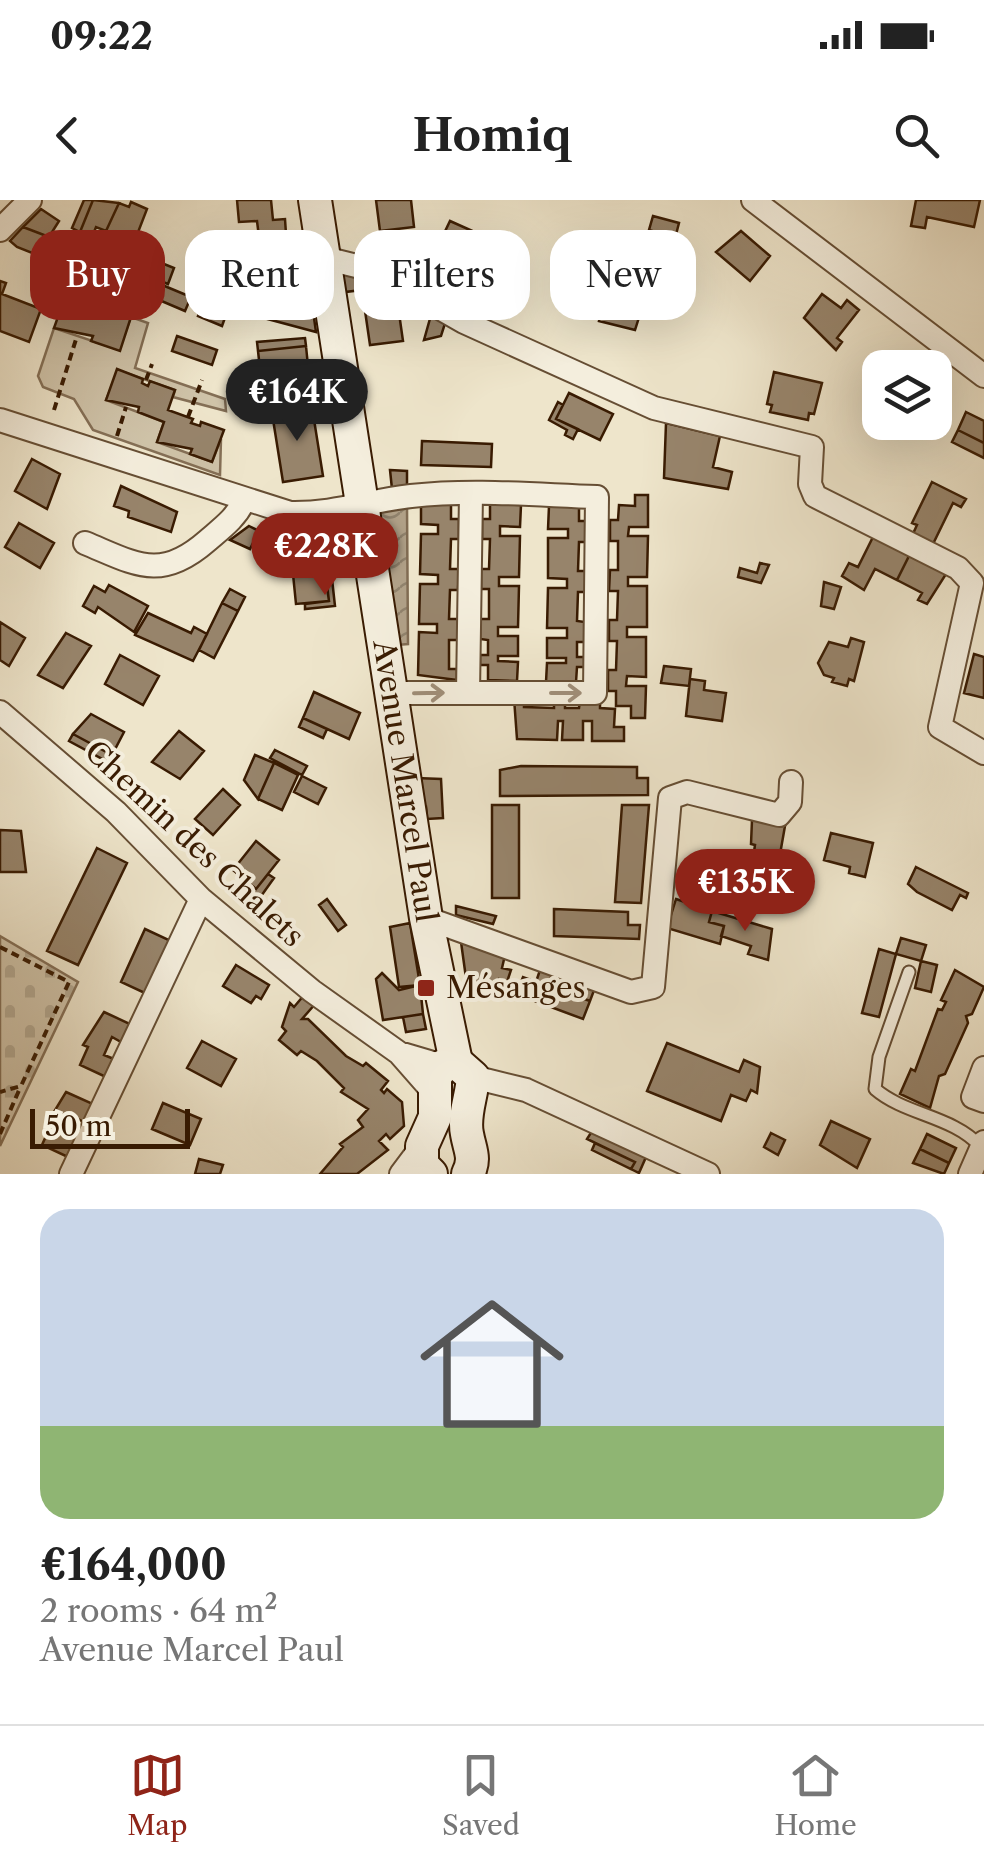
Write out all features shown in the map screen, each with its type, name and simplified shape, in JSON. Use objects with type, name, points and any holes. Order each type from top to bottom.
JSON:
[{"type":"main road","name":"Avenue Marcel Paul","points":[[315,200],[320,230]]},
{"type":"main road","name":"Avenue Marcel Paul","points":[[333,320],[452,1075]]},
{"type":"main road","points":[[427,1160],[435,1117],[452,1075]]},
{"type":"main road","points":[[452,1075],[467,1106],[466,1133],[474,1154],[468,1174]]},
{"type":"street","points":[[0,230],[30,200]]},
{"type":"street","points":[[754,200],[984,376]]},
{"type":"street","points":[[334,260],[373,270],[464,322],[654,408],[812,447],[810,484],[815,496],[958,568],[972,583],[940,726],[984,752]]},
{"type":"street","points":[[0,420],[290,513],[332,514],[359,504],[470,494],[597,497],[595,693],[390,694]]},
{"type":"street","points":[[468,693],[470,494]]},
{"type":"street","points":[[85,543],[137,564],[165,568],[207,541],[236,516],[244,501]]},
{"type":"street","name":"Chemin des Chalets","points":[[0,712],[116,812],[201,899],[312,991],[398,1052],[452,1075]]},
{"type":"street","points":[[426,918],[631,992],[644,992],[653,987],[670,798],[687,792],[778,815],[790,802],[791,782]]},
{"type":"street","points":[[71,1174],[201,899]]},
{"type":"street","points":[[984,1068],[973,1097],[984,1101]]},
{"type":"street","points":[[452,1075],[526,1090],[708,1174]]},
{"type":"street","points":[[970,1174],[982,1144]]},
{"type":"street","points":[[401,1174],[427,1160]]},
{"type":"lane","points":[[908,972],[879,1057],[875,1089],[891,1103],[982,1144]]},
{"type":"path","points":[[54,410],[76,336]]},
{"type":"path","points":[[146,380],[152,364]]},
{"type":"path","points":[[188,417],[202,380]]},
{"type":"path","points":[[110,456],[126,408]]},
{"type":"path","points":[[0,947],[68,982],[0,1134]]},
{"type":"path","points":[[0,1092],[21,1086]]},
{"type":"green space","points":[[130,320],[148,323],[135,368],[225,399],[226,411],[173,397],[175,390],[118,370],[106,400],[164,422],[157,442],[212,462],[221,439],[220,475],[93,430],[74,399],[43,387],[38,376],[54,328],[119,350]]},
{"type":"green space","points":[[0,936],[78,982],[0,1146]]},
{"type":"water","points":[[407,506],[408,644],[397,645],[377,510]]},
{"type":"building","points":[[84,200],[93,200],[81,230],[72,228]]},
{"type":"building","points":[[93,200],[119,203],[106,230],[81,230]]},
{"type":"building","points":[[237,200],[271,200],[273,220],[285,219],[286,230],[258,230],[257,221],[239,222]]},
{"type":"building","points":[[376,200],[411,200],[414,227],[380,230]]},
{"type":"building","points":[[916,200],[980,200],[974,227],[927,217],[925,228],[911,226]]},
{"type":"building","points":[[131,202],[147,209],[139,230],[106,230],[119,203],[129,207]]},
{"type":"building","points":[[41,209],[59,221],[53,230],[23,227]]},
{"type":"building","points":[[653,216],[679,223],[677,230],[649,230]]},
{"type":"building","points":[[450,221],[470,230],[446,230]]},
{"type":"building","points":[[23,227],[31,230],[30,252],[10,241]]},
{"type":"building","points":[[741,231],[770,256],[750,281],[716,252]]},
{"type":"building","points":[[165,264],[174,268],[168,284],[165,283]]},
{"type":"building","points":[[342,270],[354,274],[354,291],[345,292]]},
{"type":"building","points":[[0,281],[6,283],[2,294],[30,305],[30,320],[37,320],[29,342],[0,331]]},
{"type":"building","points":[[165,286],[185,294],[185,311],[165,302]]},
{"type":"building","points":[[822,294],[841,308],[847,300],[859,310],[837,338],[842,342],[836,350],[804,318]]},
{"type":"building","points":[[57,320],[130,320],[120,351],[91,341],[93,336],[54,328]]},
{"type":"building","points":[[271,320],[314,320],[316,332]]},
{"type":"building","points":[[366,320],[400,320],[403,341],[370,345]]},
{"type":"building","points":[[430,320],[446,320],[441,336],[424,340]]},
{"type":"building","points":[[599,320],[638,320],[635,330]]},
{"type":"building","points":[[177,336],[217,350],[212,365],[172,351]]},
{"type":"building","points":[[305,338],[306,346],[258,351],[257,342]]},
{"type":"building","points":[[306,346],[312,407],[265,413],[258,351]]},
{"type":"building","points":[[117,369],[143,379],[142,383],[148,386],[150,381],[175,390],[168,410],[193,419],[191,423],[200,426],[201,422],[224,430],[212,462],[190,454],[192,449],[157,442],[164,422],[138,412],[139,407],[106,400]]},
{"type":"building","points":[[774,372],[822,383],[814,414],[809,413],[808,420],[770,412],[772,405],[767,404]]},
{"type":"building","points":[[569,393],[613,414],[600,440],[556,419]]},
{"type":"building","points":[[558,402],[563,405],[556,419],[578,429],[573,439],[565,435],[567,430],[549,420]]},
{"type":"building","points":[[312,407],[323,476],[283,482],[272,413]]},
{"type":"building","points":[[966,412],[984,421],[984,443],[958,430]]},
{"type":"building","points":[[666,423],[720,436],[713,467],[732,472],[728,489],[664,478]]},
{"type":"building","points":[[958,430],[984,443],[984,458],[952,442]]},
{"type":"building","points":[[422,441],[492,444],[491,467],[421,465]]},
{"type":"building","points":[[32,459],[60,474],[47,509],[15,491]]},
{"type":"building","points":[[390,470],[407,471],[407,490],[392,489]]},
{"type":"building","points":[[932,482],[966,499],[961,507],[953,503],[932,546],[912,536],[917,525],[912,523]]},
{"type":"building","points":[[121,486],[177,512],[171,532],[128,517],[129,511],[114,506]]},
{"type":"building","points":[[635,495],[648,495],[648,527],[629,527],[628,536],[648,536],[647,577],[628,577],[628,586],[647,586],[647,627],[627,627],[627,637],[646,637],[646,677],[627,676],[626,686],[646,686],[645,718],[631,718],[631,706],[616,706],[616,691],[608,691],[608,670],[616,670],[617,641],[609,641],[609,620],[617,620],[618,591],[609,591],[610,570],[618,570],[618,541],[610,541],[610,520],[618,520],[619,505],[635,506]]},
{"type":"building","points":[[421,504],[451,504],[451,519],[459,519],[459,539],[451,539],[450,569],[459,569],[458,590],[450,590],[449,619],[458,619],[458,640],[449,640],[449,669],[457,669],[457,680],[418,675],[419,632],[437,633],[437,624],[419,624],[420,584],[438,584],[438,575],[420,574],[421,534],[438,534],[438,525],[421,524]]},
{"type":"building","points":[[490,504],[521,505],[520,527],[500,526],[500,536],[520,536],[519,577],[499,577],[499,586],[519,586],[518,627],[498,627],[498,636],[518,636],[518,656],[498,656],[498,661],[518,662],[517,681],[488,680],[488,665],[480,665],[480,655],[488,655],[488,640],[480,639],[480,619],[489,619],[489,589],[481,589],[481,569],[489,569],[490,539],[482,539],[482,519],[490,519]]},
{"type":"building","points":[[549,506],[579,506],[579,521],[587,521],[587,542],[579,542],[578,571],[586,571],[586,592],[578,592],[577,621],[585,622],[585,642],[577,642],[577,657],[585,657],[585,667],[577,667],[576,682],[546,682],[547,663],[566,663],[566,658],[547,658],[547,638],[567,638],[567,628],[547,628],[548,588],[567,588],[567,579],[548,578],[548,538],[568,538],[568,529],[548,529]]},
{"type":"building","points":[[19,523],[54,543],[40,568],[5,547]]},
{"type":"building","points":[[249,526],[259,531],[250,549],[230,540]]},
{"type":"building","points":[[873,537],[909,556],[897,580],[875,569],[864,590],[842,576],[849,563],[858,567]]},
{"type":"building","points":[[311,542],[313,561],[273,570],[270,547]]},
{"type":"building","points":[[909,556],[946,574],[927,604],[918,600],[922,593],[897,580]]},
{"type":"building","points":[[324,560],[329,601],[296,604],[292,564]]},
{"type":"building","points":[[760,563],[769,565],[761,583],[738,577],[740,568],[757,573]]},
{"type":"building","points":[[332,579],[335,606],[305,609],[305,604],[329,601],[326,580]]},
{"type":"building","points":[[824,582],[841,587],[834,609],[821,606]]},
{"type":"building","points":[[109,585],[148,606],[134,632],[98,607],[95,613],[83,606],[94,586],[105,592]]},
{"type":"building","points":[[230,589],[245,597],[238,611],[222,603]]},
{"type":"building","points":[[222,603],[238,611],[214,658],[199,650]]},
{"type":"building","points":[[148,613],[191,633],[194,627],[207,634],[193,661],[135,635]]},
{"type":"building","points":[[0,622],[25,638],[9,666],[0,660]]},
{"type":"building","points":[[66,633],[91,646],[63,688],[38,675]]},
{"type":"building","points":[[851,638],[864,642],[854,681],[849,679],[847,686],[832,682],[834,678],[824,675],[818,663],[829,642],[848,647]]},
{"type":"building","points":[[974,654],[984,657],[984,698],[964,693]]},
{"type":"building","points":[[120,655],[159,676],[143,705],[105,684]]},
{"type":"building","points":[[664,666],[691,669],[689,686],[661,683]]},
{"type":"building","points":[[690,679],[705,681],[704,690],[726,693],[722,721],[686,716]]},
{"type":"building","points":[[314,692],[360,713],[349,739],[303,718]]},
{"type":"building","points":[[514,698],[524,699],[524,707],[554,708],[554,699],[565,699],[565,708],[579,708],[580,700],[600,700],[600,708],[615,709],[614,727],[624,727],[624,741],[592,741],[592,721],[583,721],[583,740],[562,740],[563,721],[558,721],[557,740],[517,739]]},
{"type":"building","points":[[91,714],[124,732],[112,755],[73,734]]},
{"type":"building","points":[[303,718],[327,729],[323,738],[299,727]]},
{"type":"building","points":[[179,731],[204,751],[180,779],[152,762]]},
{"type":"building","points":[[73,734],[112,755],[108,762],[69,741]]},
{"type":"building","points":[[275,750],[307,766],[302,775],[270,758]]},
{"type":"building","points":[[255,755],[274,763],[258,799],[244,780]]},
{"type":"building","points":[[274,763],[298,775],[282,810],[258,799]]},
{"type":"building","points":[[521,766],[637,767],[637,778],[648,778],[648,795],[500,796],[500,770]]},
{"type":"building","points":[[302,776],[326,788],[318,804],[294,792]]},
{"type":"building","points":[[416,778],[441,779],[443,818],[427,819],[426,807],[419,808]]},
{"type":"building","points":[[223,789],[240,805],[213,835],[195,819]]},
{"type":"building","points":[[492,805],[519,805],[519,898],[492,898]]},
{"type":"building","points":[[622,805],[649,805],[641,903],[615,902]]},
{"type":"building","points":[[752,820],[785,826],[776,877],[751,873],[755,845],[751,844]]},
{"type":"building","points":[[0,830],[21,831],[26,872],[0,872]]},
{"type":"building","points":[[831,833],[873,843],[865,877],[849,873],[850,867],[824,860]]},
{"type":"building","points":[[256,841],[279,860],[256,889],[233,870]]},
{"type":"building","points":[[97,848],[127,863],[78,965],[47,951]]},
{"type":"building","points":[[916,867],[968,893],[966,898],[960,895],[952,910],[917,892],[908,884]]},
{"type":"building","points":[[268,874],[274,878],[259,899],[240,884],[244,879],[256,889]]},
{"type":"building","points":[[327,899],[346,925],[338,931],[319,905]]},
{"type":"building","points":[[676,899],[712,911],[709,922],[724,926],[720,944],[667,928]]},
{"type":"building","points":[[456,906],[496,916],[493,924],[456,915]]},
{"type":"building","points":[[554,909],[628,912],[628,925],[640,925],[639,939],[554,936]]},
{"type":"building","points":[[712,911],[772,929],[768,960],[748,954],[751,946],[721,936],[724,926],[709,922]]},
{"type":"building","points":[[410,923],[420,985],[399,987],[390,927]]},
{"type":"building","points":[[145,929],[171,941],[147,994],[121,982]]},
{"type":"building","points":[[901,938],[926,945],[921,961],[896,954]]},
{"type":"building","points":[[461,942],[505,955],[502,968],[511,970],[507,982],[499,979],[495,989],[466,978]]},
{"type":"building","points":[[879,949],[896,954],[879,1017],[862,1013]]},
{"type":"building","points":[[921,961],[937,965],[931,992],[915,988]]},
{"type":"building","points":[[542,964],[554,968],[548,986],[590,1001],[583,1019],[516,994],[523,977],[536,982]]},
{"type":"building","points":[[236,965],[269,985],[261,999],[256,996],[251,1003],[223,986]]},
{"type":"building","points":[[554,970],[596,985],[590,1001],[548,986]]},
{"type":"building","points":[[955,970],[984,987],[972,1014],[966,1016],[968,1023],[945,1074],[939,1076],[930,1108],[900,1094],[911,1069],[915,1071],[938,1009],[942,1010],[946,1002],[941,1000]]},
{"type":"building","points":[[382,973],[399,990],[420,985],[423,1014],[383,1020],[376,979]]},
{"type":"building","points":[[305,994],[316,1003],[302,1019],[308,1019],[346,1056],[363,1066],[366,1063],[388,1081],[381,1090],[384,1093],[387,1089],[402,1102],[404,1126],[390,1139],[386,1134],[379,1141],[388,1150],[357,1174],[320,1174],[343,1147],[340,1144],[363,1127],[358,1120],[368,1109],[341,1092],[344,1088],[317,1061],[301,1051],[297,1055],[279,1040],[286,1031],[282,1027],[290,1003],[294,1007]]},
{"type":"building","points":[[104,1012],[130,1024],[121,1042],[112,1037],[104,1055],[114,1059],[106,1077],[80,1065],[88,1047],[83,1045]]},
{"type":"building","points":[[423,1014],[426,1029],[406,1032],[403,1017]]},
{"type":"building","points":[[202,1041],[236,1059],[221,1086],[187,1068]]},
{"type":"building","points":[[667,1043],[739,1072],[744,1060],[760,1067],[757,1093],[751,1090],[746,1101],[731,1095],[721,1121],[647,1091]]},
{"type":"building","points":[[66,1092],[93,1104],[84,1122],[74,1117],[66,1134],[76,1139],[68,1157],[42,1145],[50,1127],[46,1125]]},
{"type":"building","points":[[163,1103],[201,1119],[190,1145],[152,1129]]},
{"type":"building","points":[[831,1121],[870,1139],[857,1168],[820,1145]]},
{"type":"building","points":[[592,1131],[646,1157],[639,1173],[631,1169],[635,1162],[587,1139]]},
{"type":"building","points":[[771,1133],[785,1140],[778,1155],[764,1147]]},
{"type":"building","points":[[927,1134],[956,1148],[949,1163],[920,1149]]},
{"type":"building","points":[[595,1143],[635,1162],[631,1169],[592,1150]]},
{"type":"building","points":[[920,1149],[949,1163],[944,1174],[913,1163]]},
{"type":"building","points":[[199,1159],[223,1165],[220,1174],[195,1174]]},
{"type":"place","name":"Mésanges","points":[[426,988]]}]
